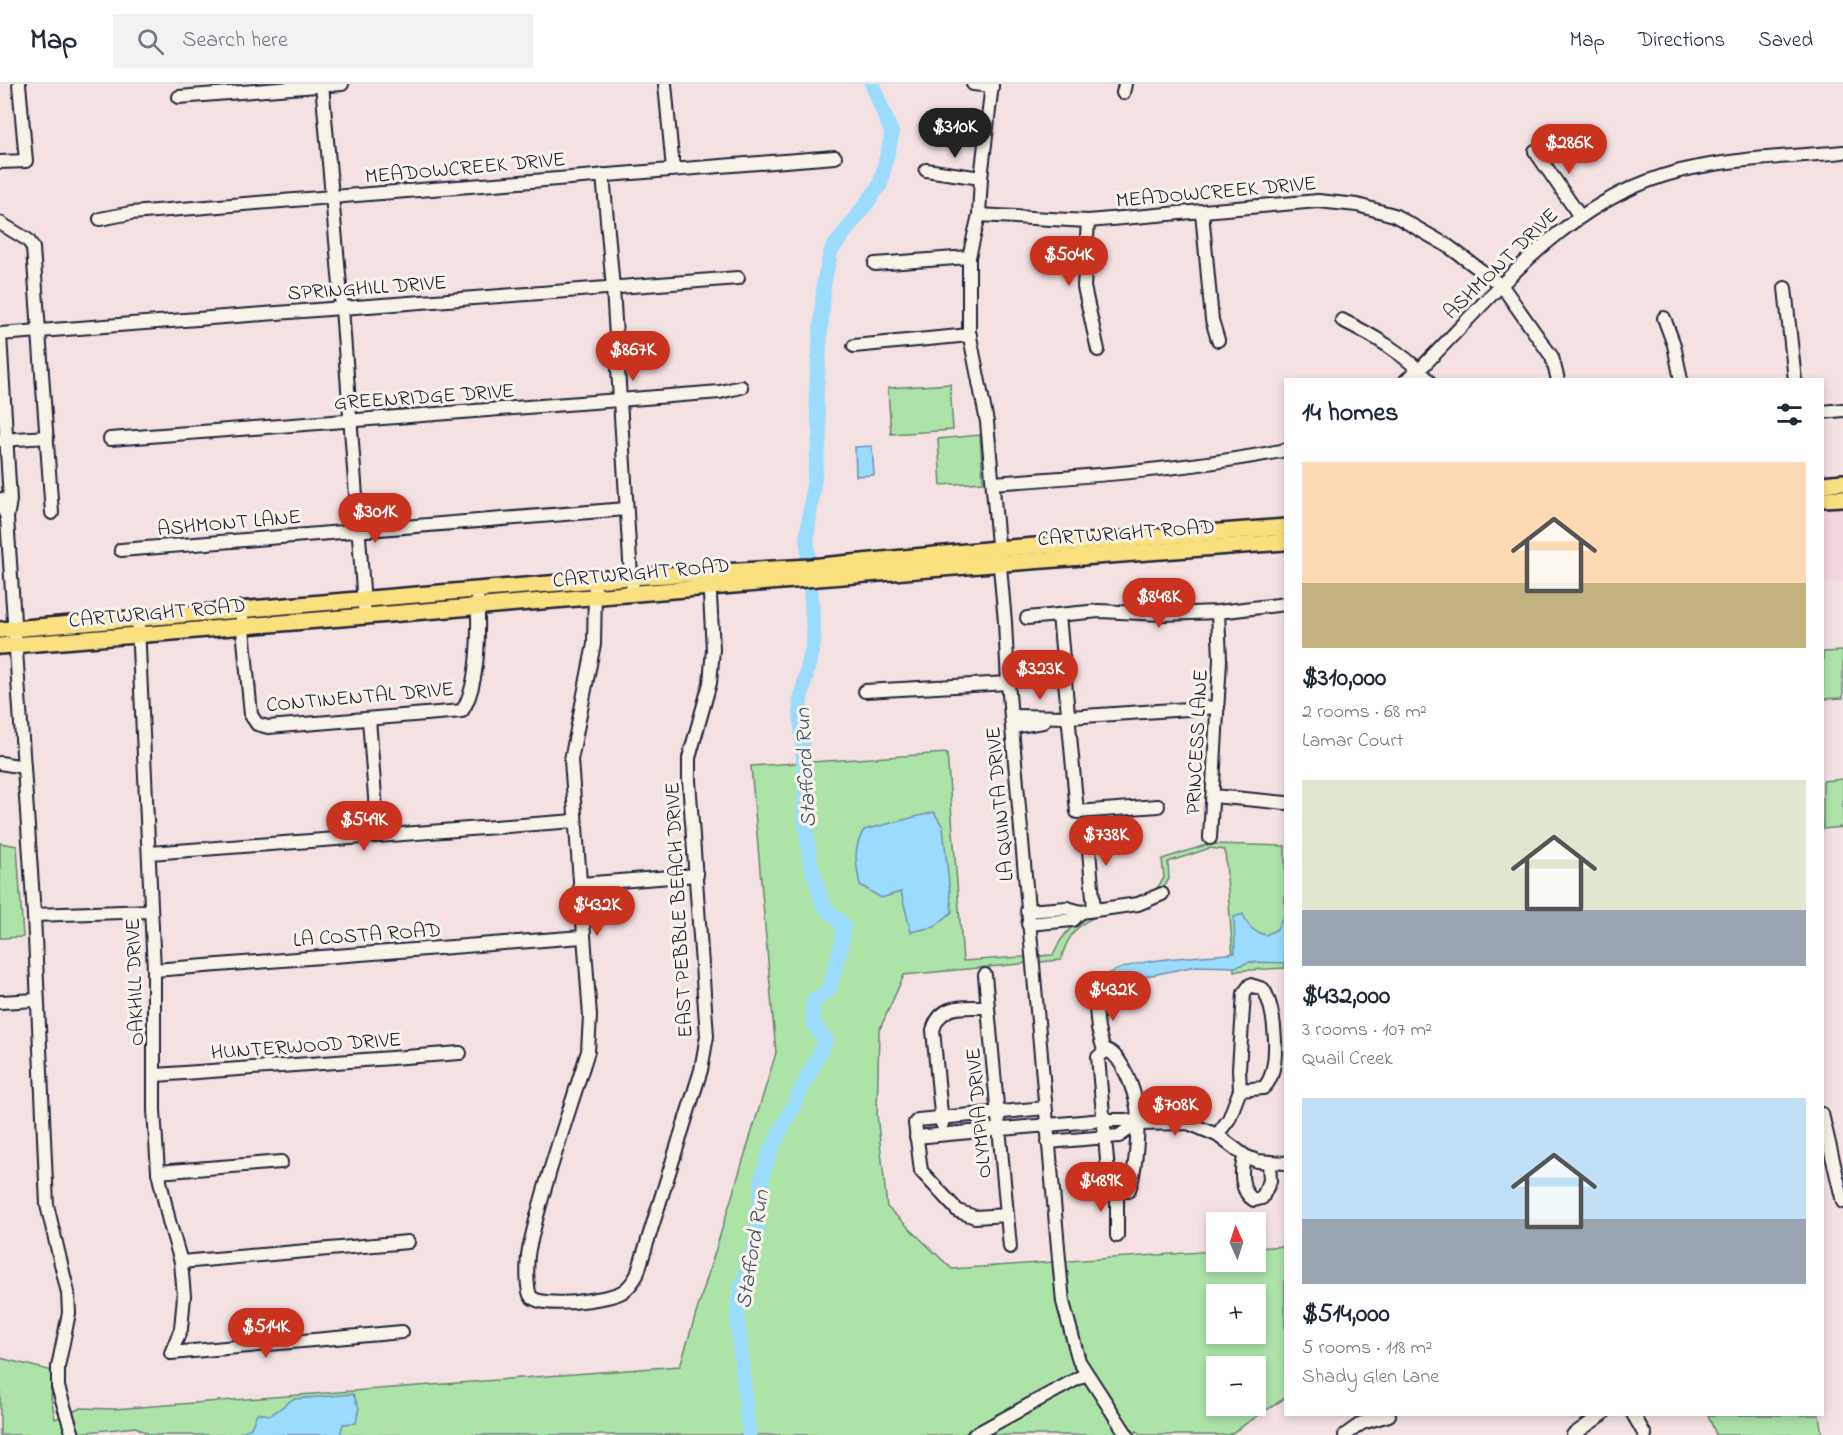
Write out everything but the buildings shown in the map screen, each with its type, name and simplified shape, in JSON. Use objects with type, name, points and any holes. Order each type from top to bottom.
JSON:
[{"type":"main road","points":[[1824,484],[1843,482]]},
{"type":"main road","points":[[1824,499],[1843,498]]},
{"type":"main road","name":"CARTWRIGHT ROAD","points":[[6,629],[138,618],[365,617],[478,608],[634,594],[709,581],[998,556],[1284,527]]},
{"type":"main road","name":"CARTWRIGHT ROAD","points":[[998,556],[1284,542]]},
{"type":"main road","name":"CARTWRIGHT ROAD","points":[[7,646],[139,636],[364,599],[631,577],[709,581]]},
{"type":"street","points":[[0,162],[26,161],[20,84]]},
{"type":"street","points":[[179,97],[342,84]]},
{"type":"street","points":[[665,84],[673,170]]},
{"type":"street","points":[[973,84],[992,85]]},
{"type":"street","points":[[322,85],[342,308],[365,617]]},
{"type":"street","name":"LA QUINTA DRIVE","points":[[992,85],[979,215],[969,257],[970,336],[987,422],[993,483],[1028,924],[1063,1302],[1079,1361],[1127,1435]]},
{"type":"street","points":[[1535,151],[1578,215]]},
{"type":"street","name":"ASHMONT DRIVE","points":[[1409,378],[1536,250],[1578,215],[1612,195],[1680,171],[1723,163],[1843,152]]},
{"type":"street","name":"MEADOWCREEK DRIVE","points":[[100,219],[131,213],[835,157]]},
{"type":"street","points":[[926,170],[981,178]]},
{"type":"street","points":[[603,175],[634,594]]},
{"type":"street","name":"MEADOWCREEK DRIVE","points":[[979,215],[1088,221],[1318,201],[1358,205],[1394,215],[1448,246],[1502,286],[1552,357],[1557,378]]},
{"type":"street","points":[[1202,212],[1212,320],[1218,340]]},
{"type":"street","points":[[1088,221],[1084,287],[1098,350]]},
{"type":"street","points":[[0,223],[28,240],[33,248],[52,513]]},
{"type":"street","points":[[875,264],[969,257]]},
{"type":"street","name":"SPRINGHILL DRIVE","points":[[0,334],[738,278]]},
{"type":"street","points":[[1785,288],[1795,378]]},
{"type":"street","points":[[1664,318],[1674,345],[1681,378]]},
{"type":"street","points":[[1342,320],[1370,336],[1419,370],[1426,378]]},
{"type":"street","points":[[0,334],[4,440],[10,500],[7,518],[7,646],[24,767],[34,915],[47,1205],[68,1293],[69,1313],[58,1367],[58,1387],[73,1435]]},
{"type":"street","points":[[855,346],[970,336]]},
{"type":"street","name":"GREENRIDGE DRIVE","points":[[110,439],[720,392],[741,387]]},
{"type":"street","points":[[1824,412],[1843,410]]},
{"type":"street","points":[[4,440],[47,437]]},
{"type":"street","points":[[993,483],[1142,470],[1244,458],[1284,450]]},
{"type":"street","points":[[0,499],[7,518]]},
{"type":"street","name":"ASHMONT LANE","points":[[121,550],[626,509]]},
{"type":"street","points":[[582,937],[571,760],[594,644],[596,597],[594,580]]},
{"type":"street","name":"EAST PEBBLE BEACH DRIVE","points":[[582,937],[590,1016],[588,1051],[528,1252],[531,1296],[534,1300],[545,1304],[613,1296],[622,1292],[637,1275],[701,1070],[707,1036],[689,758],[710,683],[713,649],[709,581]]},
{"type":"street","name":"CONTINENTAL DRIVE","points":[[242,618],[251,715],[257,724],[268,726],[462,711],[468,702],[474,672],[477,590]]},
{"type":"street","points":[[1027,618],[1099,611],[1162,614],[1218,612],[1284,604]]},
{"type":"street","name":"PRINCESS LANE","points":[[1210,838],[1220,660],[1218,612]]},
{"type":"street","points":[[1059,615],[1077,812],[1158,806]]},
{"type":"street","name":"OAKHILL DRIVE","points":[[138,618],[150,853],[156,1075],[154,1110],[158,1172],[181,1262],[184,1296],[181,1329],[171,1353],[402,1332]]},
{"type":"street","points":[[866,691],[1008,683]]},
{"type":"street","points":[[1011,722],[1218,707]]},
{"type":"street","points":[[369,719],[378,836]]},
{"type":"street","points":[[0,763],[24,767]]},
{"type":"street","points":[[1213,795],[1284,803]]},
{"type":"street","points":[[150,853],[575,820]]},
{"type":"street","points":[[1087,911],[1088,826]]},
{"type":"street","points":[[580,884],[697,875]]},
{"type":"street","points":[[1028,910],[1067,908],[1087,911],[1138,904],[1162,894]]},
{"type":"street","points":[[34,915],[151,911]]},
{"type":"street","points":[[1028,924],[1073,920],[1087,911]]},
{"type":"street","name":"LA COSTA ROAD","points":[[154,970],[582,937]]},
{"type":"street","name":"OLYMPIA DRIVE","points":[[985,975],[1010,1246]]},
{"type":"street","points":[[1217,1135],[1229,1119],[1240,1090],[1239,1069],[1244,993],[1250,985],[1254,985],[1263,989],[1271,1006],[1274,1073],[1263,1088],[1240,1090]]},
{"type":"street","points":[[1095,998],[1098,1029],[1106,1051],[1118,1058],[1137,1108],[1131,1186],[1128,1191],[1111,1189],[1109,1183],[1098,1057],[1106,1051]]},
{"type":"street","points":[[0,1002],[37,1000]]},
{"type":"street","points":[[942,1134],[933,1030],[936,1021],[946,1011],[988,1007]]},
{"type":"street","name":"HUNTERWOOD DRIVE","points":[[156,1075],[460,1053]]},
{"type":"street","points":[[1007,1215],[975,1217],[958,1211],[921,1172],[915,1123],[918,1120],[1045,1108]]},
{"type":"street","points":[[916,1137],[1103,1120],[1126,1120],[1136,1124],[1188,1123],[1217,1135],[1245,1156],[1284,1163]]},
{"type":"street","points":[[1824,1122],[1843,1202]]},
{"type":"street","points":[[1048,1142],[1119,1136],[1136,1124]]},
{"type":"street","points":[[1245,1156],[1242,1165],[1244,1184],[1248,1196],[1254,1200],[1262,1198],[1268,1188],[1269,1162]]},
{"type":"street","points":[[158,1172],[281,1162]]},
{"type":"street","points":[[1116,1236],[1117,1191]]},
{"type":"street","points":[[181,1262],[408,1242]]},
{"type":"street","points":[[974,1435],[1086,1374]]},
{"type":"street","points":[[1345,1435],[1362,1422],[1385,1416]]},
{"type":"street","points":[[1573,1435],[1600,1416]]},
{"type":"street","points":[[1634,1416],[1645,1435]]},
{"type":"shaded area","points":[[1843,504],[1843,582],[1824,583],[1824,506]]},
{"type":"green space","points":[[950,384],[953,430],[891,434],[888,388]]},
{"type":"green space","points":[[980,435],[983,482],[941,485],[938,439]]},
{"type":"green space","points":[[1843,651],[1843,698],[1824,699],[1824,652]]},
{"type":"green space","points":[[947,753],[963,961],[1053,955],[1061,940],[1080,921],[1104,911],[1147,903],[1164,878],[1162,859],[1209,844],[1284,846],[1284,968],[1234,971],[1225,850],[1210,848],[1168,862],[1169,879],[1150,908],[1107,914],[1083,924],[1066,944],[1061,960],[904,975],[879,1031],[877,1114],[887,1207],[952,1269],[1206,1252],[1206,1272],[1266,1272],[1266,1247],[1284,1246],[1284,1399],[1266,1411],[1266,1356],[1206,1356],[1206,1416],[1258,1416],[1229,1435],[1140,1435],[1137,1431],[1130,1435],[977,1435],[974,1429],[962,1435],[150,1435],[136,1427],[57,1435],[0,1435],[0,1358],[53,1371],[51,1397],[55,1419],[81,1408],[114,1409],[680,1366],[776,1053],[751,766]]},
{"type":"green space","points":[[1843,779],[1843,827],[1824,829],[1824,781]]},
{"type":"green space","points":[[0,843],[17,846],[23,937],[0,938]]},
{"type":"green space","points":[[1708,1416],[1819,1416],[1822,1435],[1716,1435]]},
{"type":"water","points":[[872,446],[874,475],[856,476],[855,447]]},
{"type":"water","points":[[934,812],[943,827],[952,912],[934,927],[911,932],[901,892],[881,898],[860,885],[856,850],[864,830]]},
{"type":"water","points":[[1243,914],[1252,928],[1258,932],[1266,935],[1277,929],[1284,914],[1284,963],[1250,962],[1236,967],[1196,966],[1118,982],[1109,982],[1103,977],[1116,970],[1149,961],[1235,953],[1234,917]]},
{"type":"water","points":[[353,1394],[359,1408],[356,1423],[343,1424],[340,1435],[235,1435],[251,1428],[257,1413],[271,1415],[293,1399]]},
{"type":"waterway","name":"Stafford Run","points":[[749,1435],[738,1327],[738,1298],[757,1237],[762,1176],[771,1150],[826,1040],[814,1022],[813,1001],[829,990],[842,943],[843,925],[823,905],[810,861],[804,811],[805,783],[800,702],[814,640],[807,536],[820,434],[816,398],[824,282],[831,251],[880,185],[892,134],[872,84]]}]
